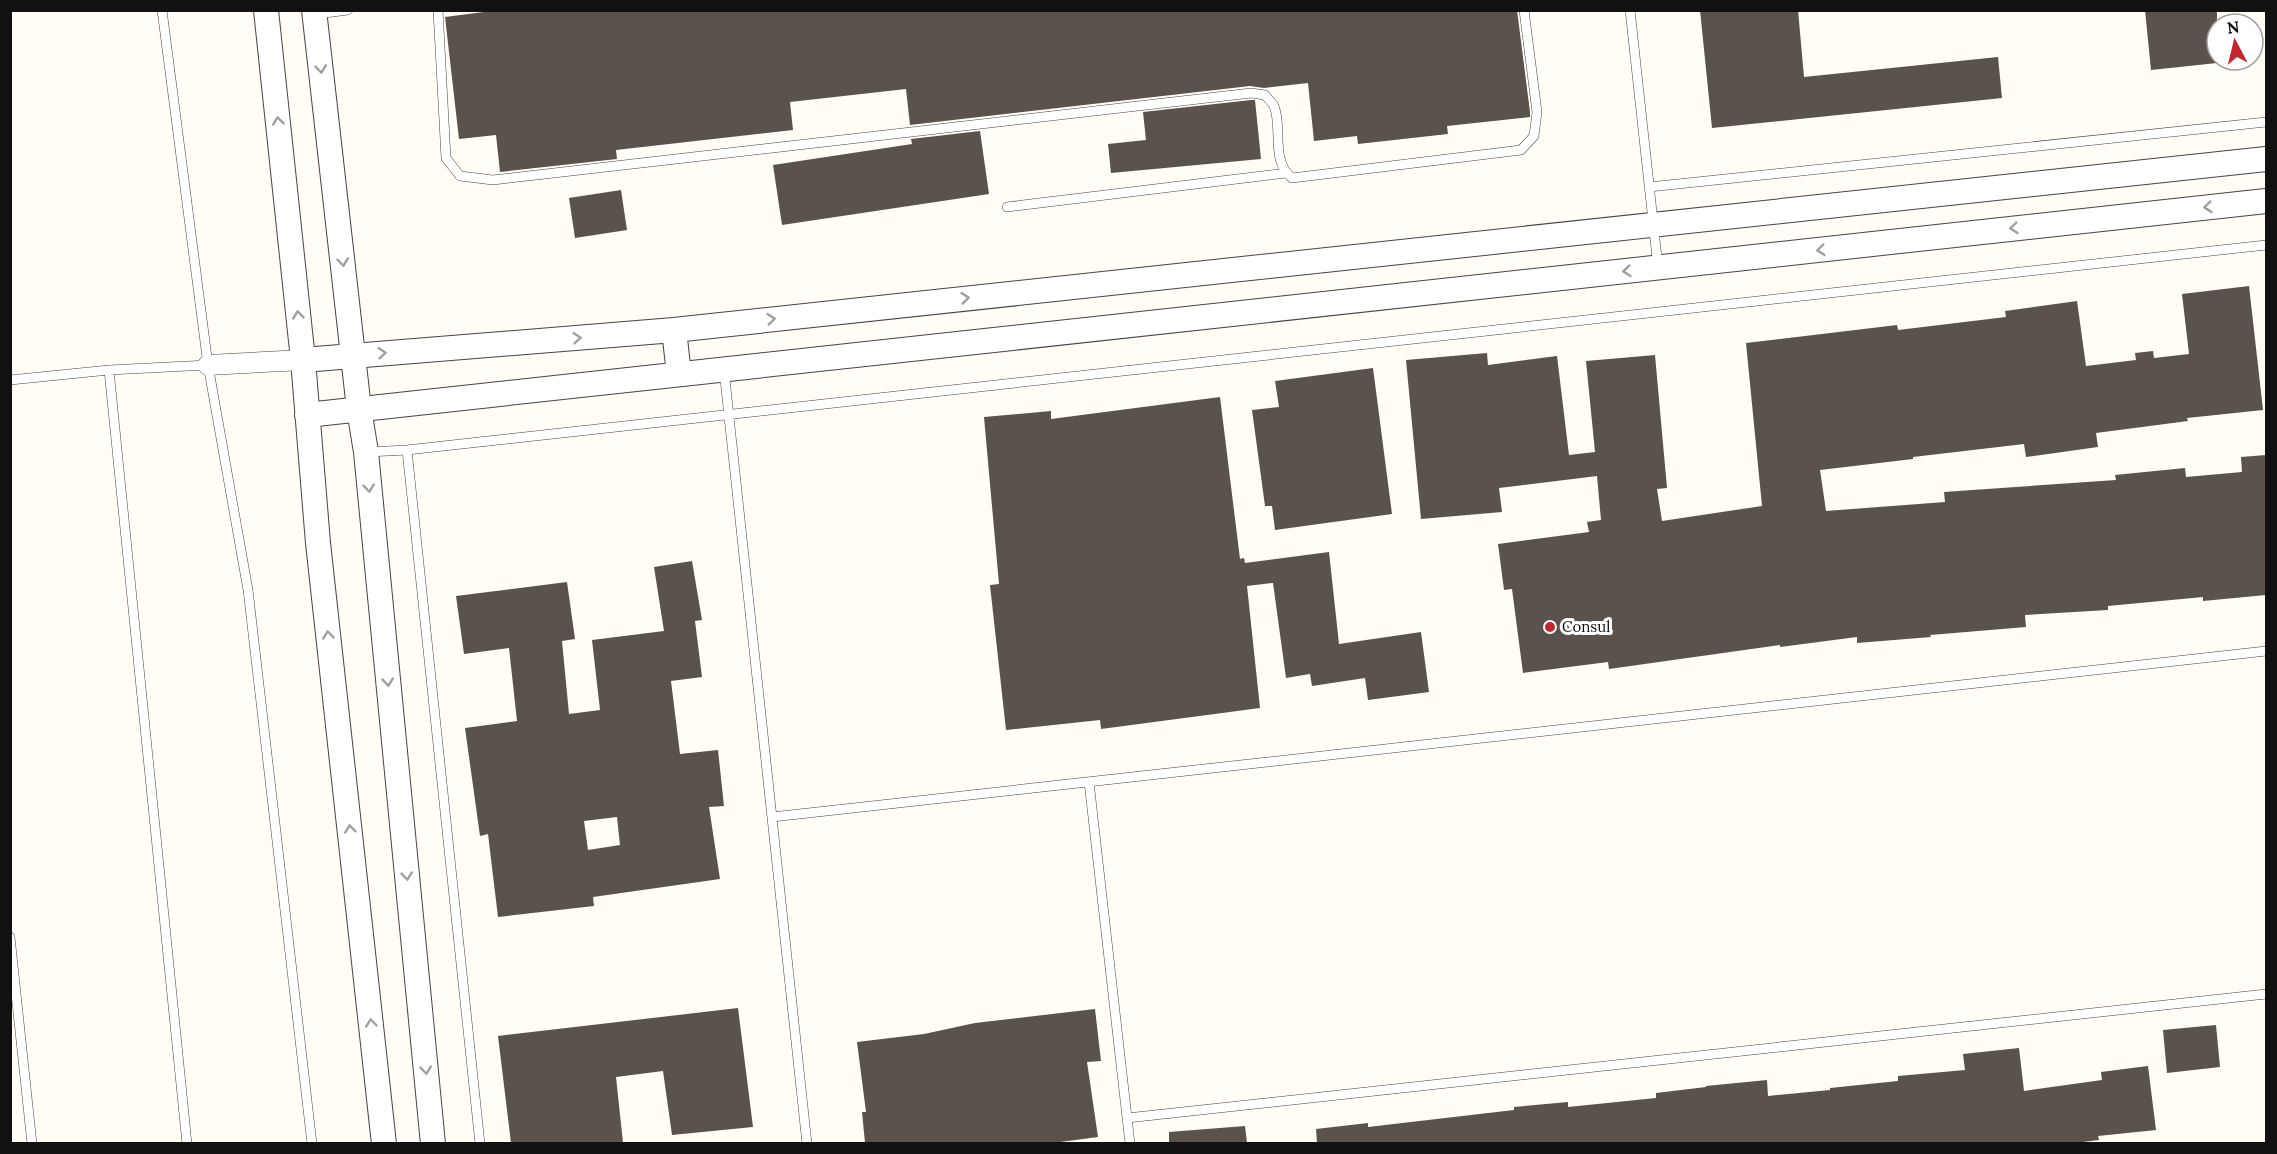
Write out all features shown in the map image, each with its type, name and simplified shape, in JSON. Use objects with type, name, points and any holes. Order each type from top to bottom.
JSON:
[{"type":"street","points":[[266,10],[303,360],[318,543],[384,1143]]},
{"type":"street","points":[[314,12],[359,409],[366,452],[434,1143]]},
{"type":"street","points":[[208,365],[303,360],[674,330],[2266,159]]},
{"type":"street","points":[[307,415],[2266,201]]},
{"type":"street","points":[[674,330],[679,374]]},
{"type":"lane","points":[[162,10],[208,365],[248,590],[312,1143]]},
{"type":"lane","points":[[314,12],[348,10]]},
{"type":"lane","points":[[438,10],[446,158],[460,176],[493,180],[1251,93],[1265,95],[1274,106],[1281,164],[1292,178],[1521,150],[1534,136],[1537,112],[1524,10]]},
{"type":"lane","points":[[1630,10],[1658,267]]},
{"type":"lane","points":[[1649,187],[2266,122]]},
{"type":"lane","points":[[1007,207],[1286,173]]},
{"type":"lane","points":[[366,452],[407,450],[2266,245]]},
{"type":"lane","points":[[10,380],[109,370],[208,365]]},
{"type":"lane","points":[[724,369],[807,1143]]},
{"type":"lane","points":[[109,370],[187,1143]]},
{"type":"lane","points":[[407,450],[480,1143]]},
{"type":"lane","points":[[772,817],[2266,651]]},
{"type":"lane","points":[[1089,782],[1130,1143]]},
{"type":"lane","points":[[10,937],[32,1143]]},
{"type":"lane","points":[[1127,1118],[2266,994]]},
{"type":"building","points":[[499,10],[1517,10],[1530,117],[1447,126],[1448,134],[1358,144],[1357,136],[1314,141],[1308,83],[1264,88],[1250,86],[910,125],[906,89],[790,102],[793,130],[616,150],[617,159],[500,172],[496,135],[459,139],[445,17]]},
{"type":"building","points":[[1700,10],[1798,10],[1804,77],[1998,57],[2002,98],[1712,128]]},
{"type":"building","points":[[2145,10],[2217,10],[2217,12],[2205,12],[2205,64],[2151,70]]},
{"type":"building","points":[[1255,100],[1261,159],[1111,173],[1108,144],[1146,140],[1143,112]]},
{"type":"building","points":[[980,131],[989,194],[782,225],[773,165],[912,144],[911,139]]},
{"type":"building","points":[[621,190],[627,230],[575,238],[569,198]]},
{"type":"building","points":[[2249,286],[2263,410],[2187,418],[2188,421],[2096,433],[2098,447],[2026,457],[2024,444],[1820,470],[1826,511],[1945,502],[1944,492],[2116,480],[2115,475],[2185,468],[2186,477],[2242,472],[2241,457],[2266,455],[2266,595],[2203,601],[2203,597],[2108,606],[2108,610],[2025,615],[2026,627],[1930,635],[1931,637],[1857,643],[1857,637],[1780,647],[1780,645],[1609,669],[1608,662],[1523,673],[1512,589],[1504,590],[1498,544],[1589,532],[1587,522],[1601,520],[1597,476],[1499,488],[1502,512],[1421,519],[1406,360],[1487,353],[1488,365],[1557,356],[1569,455],[1595,452],[1586,361],[1655,355],[1667,488],[1657,489],[1662,521],[1762,506],[1746,343],[1897,325],[1898,330],[2006,317],[2005,311],[2077,301],[2086,366],[2136,360],[2135,353],[2153,351],[2154,358],[2189,354],[2182,294]]},
{"type":"building","points":[[1373,368],[1392,514],[1275,530],[1272,506],[1265,506],[1252,410],[1279,407],[1275,381]]},
{"type":"building","points":[[1220,397],[1240,559],[1244,558],[1245,563],[1329,552],[1339,644],[1421,632],[1429,692],[1368,700],[1365,678],[1312,686],[1310,674],[1286,678],[1273,583],[1247,586],[1260,708],[1101,729],[1100,720],[1006,730],[990,585],[999,584],[984,417],[1051,411],[1051,419]]},
{"type":"building","points":[[692,561],[702,620],[695,621],[702,677],[671,681],[680,754],[718,750],[724,806],[709,807],[720,879],[593,897],[594,906],[498,917],[488,834],[480,836],[465,728],[517,721],[509,648],[464,654],[456,596],[567,582],[575,639],[562,641],[569,714],[600,710],[592,640],[664,631],[654,567]],"holes":[[[617,817],[620,845],[588,850],[584,821]]]},
{"type":"building","points":[[738,1008],[753,1127],[672,1135],[663,1071],[616,1077],[623,1143],[511,1143],[498,1036]]},
{"type":"building","points":[[1095,1009],[1101,1061],[1087,1062],[1098,1137],[1053,1143],[865,1143],[862,1112],[866,1112],[857,1042],[924,1034],[975,1023]]},
{"type":"building","points":[[2216,1025],[2220,1067],[2167,1073],[2163,1030]]},
{"type":"building","points":[[2019,1048],[2024,1091],[2102,1080],[2101,1072],[2148,1066],[2156,1130],[2098,1136],[2099,1140],[2075,1143],[1317,1143],[1316,1129],[1368,1123],[1368,1127],[1568,1102],[1568,1107],[1656,1098],[1656,1093],[1706,1086],[1767,1080],[1768,1096],[1898,1081],[1898,1076],[1965,1070],[1963,1054]]},
{"type":"building","points":[[1245,1126],[1247,1143],[1169,1143],[1169,1132]]},
{"type":"place","name":"Consul","points":[[1550,627]]}]
